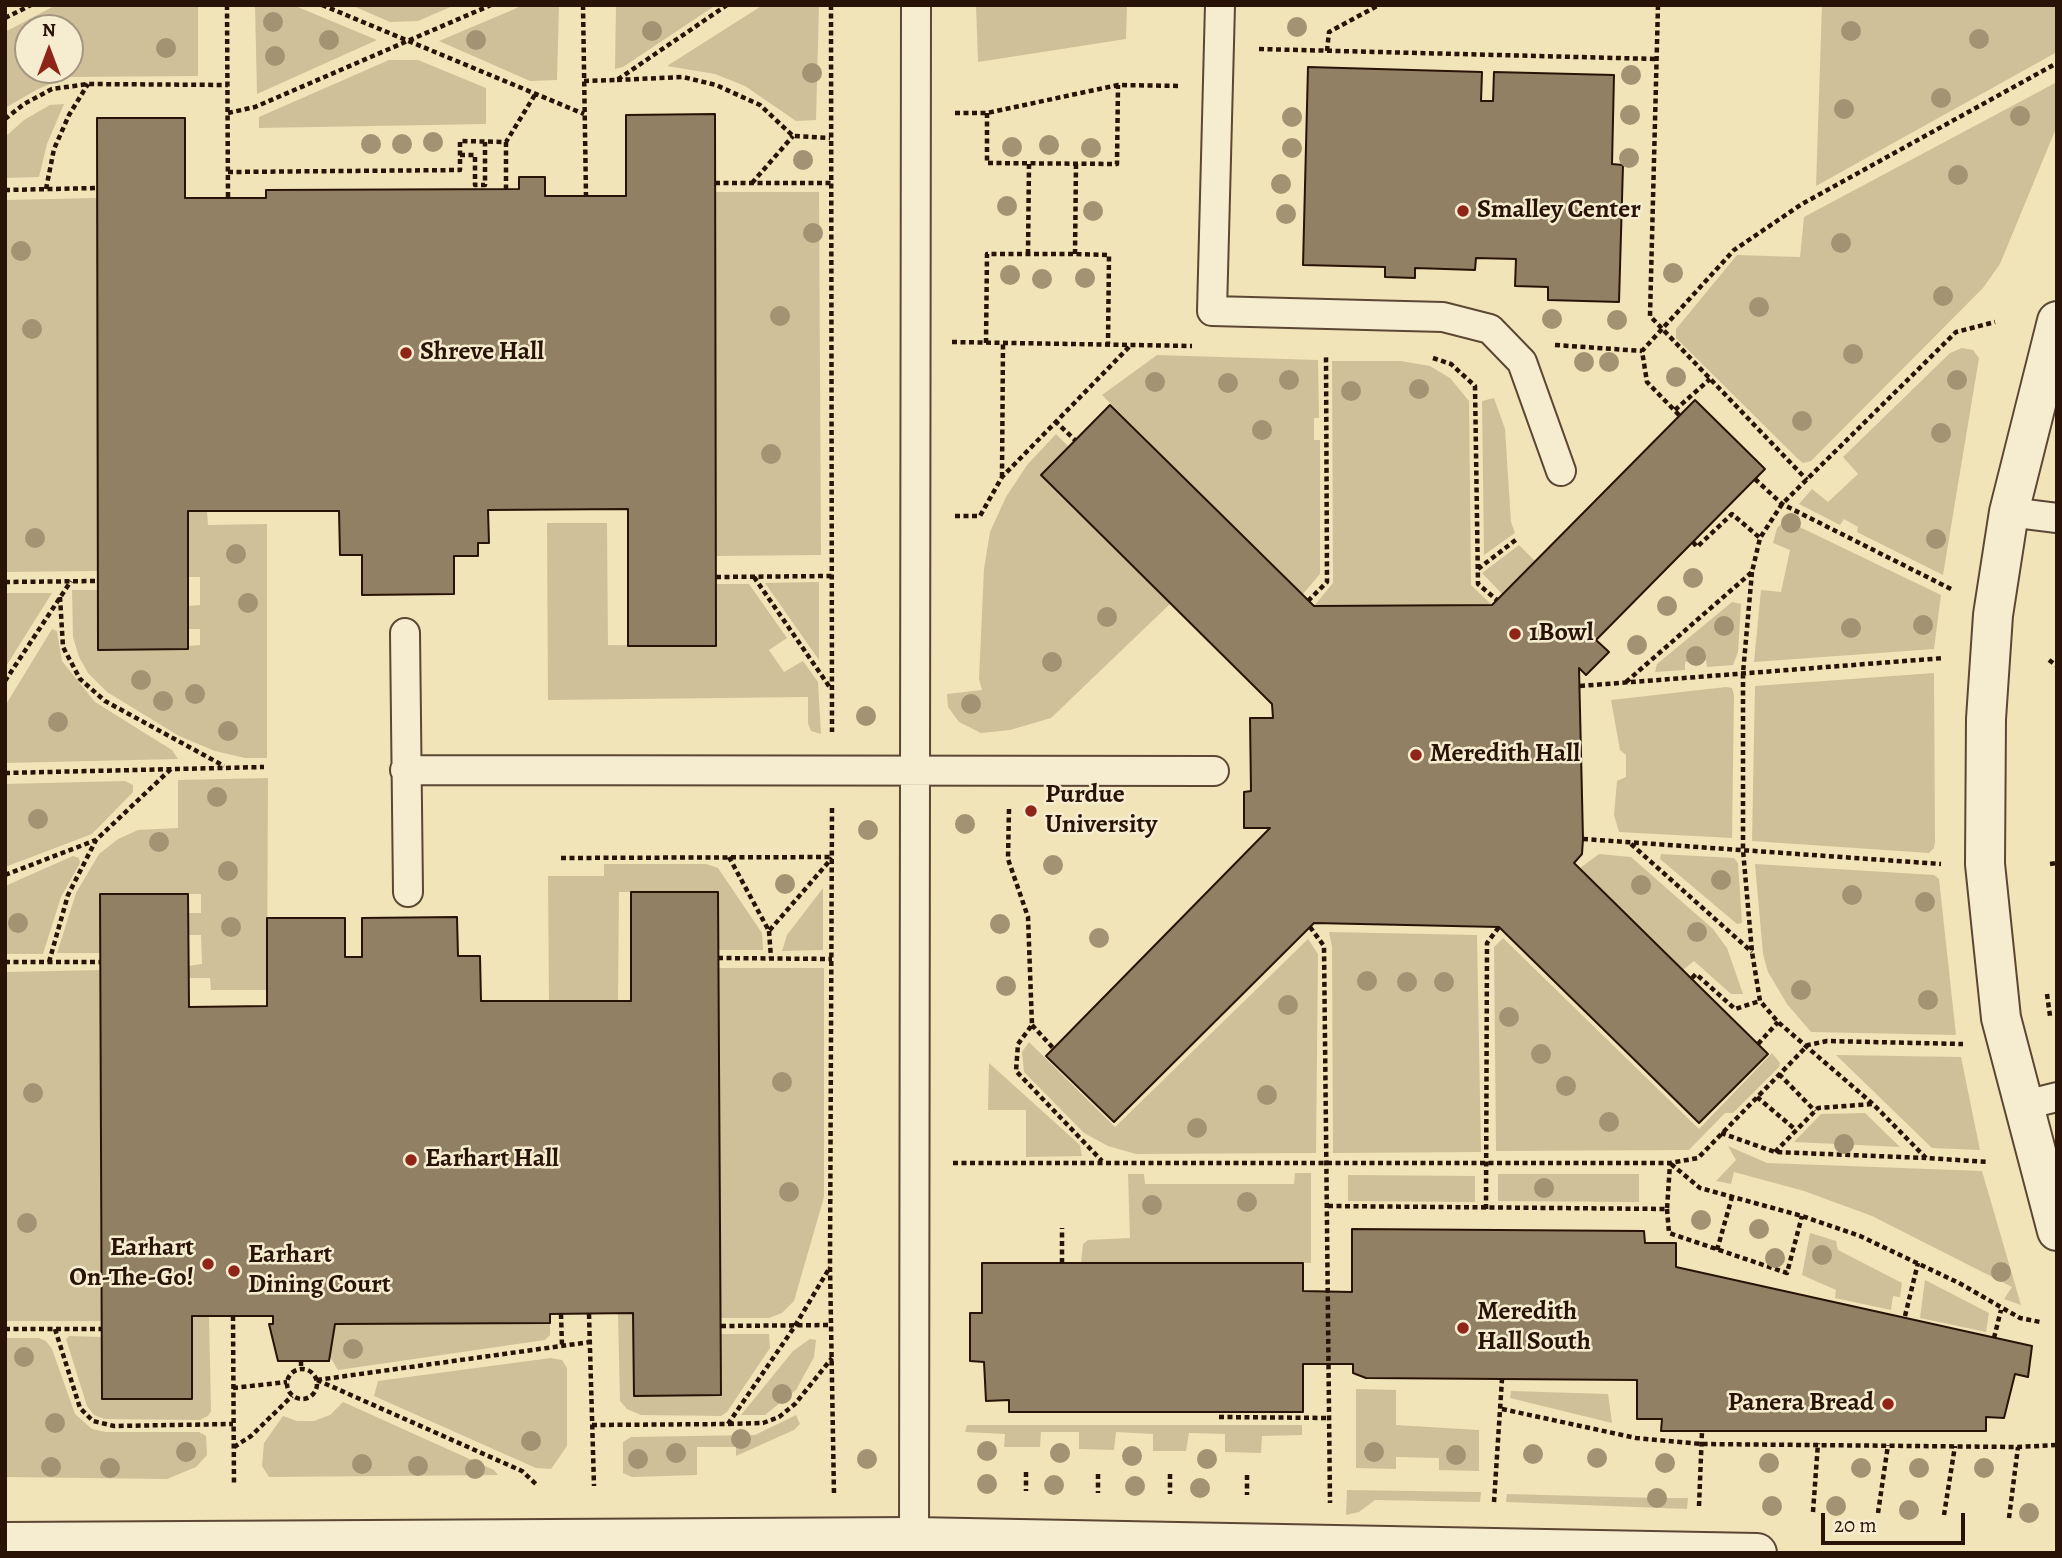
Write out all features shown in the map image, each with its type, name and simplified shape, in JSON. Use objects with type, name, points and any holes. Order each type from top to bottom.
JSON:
[{"type":"street","points":[[2057,321],[2033,406],[2009,512],[1988,657],[1985,864],[2001,1018],[2039,1101],[2057,1231]]},
{"type":"street","points":[[5,1542],[914,1537],[1757,1553]]},
{"type":"lane","points":[[914,1537],[916,5]]},
{"type":"lane","points":[[1220,5],[1212,311],[1443,317],[1490,329],[1522,362],[1561,471]]},
{"type":"lane","points":[[2009,512],[2057,518]]},
{"type":"lane","points":[[405,633],[408,892]]},
{"type":"lane","points":[[405,771],[1214,771]]},
{"type":"path","points":[[5,18],[30,5]]},
{"type":"path","points":[[227,5],[228,198]]},
{"type":"path","points":[[322,5],[584,114]]},
{"type":"path","points":[[228,113],[255,107],[491,5]]},
{"type":"path","points":[[583,5],[586,196]]},
{"type":"path","points":[[617,80],[727,5]]},
{"type":"path","points":[[1327,51],[1329,32],[1379,5]]},
{"type":"path","points":[[1658,5],[1650,316],[1807,480]]},
{"type":"path","points":[[1219,48],[1657,59]]},
{"type":"path","points":[[1679,415],[1647,382],[1642,351],[1734,250],[1802,204],[2057,62]]},
{"type":"path","points":[[584,81],[683,77],[716,85],[760,105],[793,136],[830,138]]},
{"type":"path","points":[[5,119],[24,104],[52,89],[88,84],[228,85]]},
{"type":"path","points":[[46,189],[54,149],[69,115],[88,84]]},
{"type":"path","points":[[1118,85],[1117,164],[987,163],[987,113],[1118,85],[1218,86]]},
{"type":"path","points":[[506,189],[506,142],[536,93]]},
{"type":"path","points":[[752,183],[793,136]]},
{"type":"path","points":[[228,172],[460,170],[460,141],[506,142]]},
{"type":"path","points":[[460,155],[475,155],[475,185],[485,185],[485,142]]},
{"type":"path","points":[[1028,254],[1029,163]]},
{"type":"path","points":[[1075,254],[1076,163]]},
{"type":"path","points":[[715,183],[831,183]]},
{"type":"path","points":[[5,190],[97,188]]},
{"type":"path","points":[[1108,344],[1109,255],[987,254],[986,343],[1201,346]]},
{"type":"path","points":[[1926,1157],[1873,1104],[1808,1045],[1778,1022],[1760,1001],[1752,952],[1743,850],[1743,673],[1752,572],[1760,538],[1782,504],[1956,332],[1995,322]]},
{"type":"path","points":[[1002,477],[1003,343]]},
{"type":"path","points":[[915,516],[980,516],[1002,477],[1132,344]]},
{"type":"path","points":[[1555,345],[1642,351]]},
{"type":"path","points":[[1308,601],[1327,582],[1326,348]]},
{"type":"path","points":[[1429,357],[1451,364],[1475,386],[1478,584],[1497,600]]},
{"type":"path","points":[[1675,410],[1710,379]]},
{"type":"path","points":[[1055,421],[1075,440]]},
{"type":"path","points":[[1755,479],[1782,504],[1951,590]]},
{"type":"path","points":[[1693,542],[1697,547],[1732,514],[1760,538]]},
{"type":"path","points":[[1478,569],[1517,539]]},
{"type":"path","points":[[1626,682],[1752,572]]},
{"type":"path","points":[[716,577],[832,576]]},
{"type":"path","points":[[754,577],[832,690]]},
{"type":"path","points":[[5,681],[71,581]]},
{"type":"path","points":[[5,582],[98,581]]},
{"type":"path","points":[[60,597],[63,647],[80,679],[105,701],[225,766]]},
{"type":"path","points":[[1580,686],[1944,658]]},
{"type":"path","points":[[2057,661],[2049,660],[2057,666]]},
{"type":"path","points":[[49,962],[68,895],[96,840],[172,767]]},
{"type":"path","points":[[5,773],[172,767],[264,767]]},
{"type":"path","points":[[1009,770],[1008,859],[1028,917],[1032,1024],[1018,1044],[1016,1071],[1102,1161]]},
{"type":"path","points":[[1583,839],[1945,864]]},
{"type":"path","points":[[5,876],[96,840]]},
{"type":"path","points":[[1631,843],[1752,952]]},
{"type":"path","points":[[729,857],[769,930],[771,958]]},
{"type":"path","points":[[561,858],[832,857],[769,930]]},
{"type":"path","points":[[2050,864],[2057,863]]},
{"type":"path","points":[[1310,927],[1324,946],[1330,1514]]},
{"type":"path","points":[[1486,1209],[1487,943],[1499,927]]},
{"type":"path","points":[[718,958],[832,959]]},
{"type":"path","points":[[5,962],[101,962]]},
{"type":"path","points":[[1692,978],[1696,974],[1735,1009],[1760,1001]]},
{"type":"path","points":[[2046,993],[2050,1021]]},
{"type":"path","points":[[1758,1044],[1778,1022]]},
{"type":"path","points":[[1032,1024],[1053,1048]]},
{"type":"path","points":[[914,1164],[1102,1161],[1670,1163],[1698,1157],[1808,1045],[1827,1041],[1964,1044]]},
{"type":"path","points":[[1779,1074],[1815,1111]]},
{"type":"path","points":[[1757,1097],[1796,1130]]},
{"type":"path","points":[[1775,1152],[1815,1111],[1873,1104]]},
{"type":"path","points":[[1721,1133],[1775,1152],[1989,1162]]},
{"type":"path","points":[[1670,1163],[1700,1188],[1802,1216],[1860,1236],[1918,1263],[2001,1310],[2040,1322]]},
{"type":"path","points":[[1670,1163],[1667,1209],[1669,1233],[1787,1273],[1802,1216]]},
{"type":"path","points":[[1717,1250],[1732,1197]]},
{"type":"path","points":[[1328,1206],[1667,1209]]},
{"type":"path","points":[[1062,1228],[1062,1264]]},
{"type":"path","points":[[1905,1316],[1918,1263]]},
{"type":"path","points":[[728,1424],[795,1326],[830,1266]]},
{"type":"path","points":[[1994,1338],[2001,1310]]},
{"type":"path","points":[[561,1314],[562,1346]]},
{"type":"path","points":[[589,1314],[593,1486]]},
{"type":"path","points":[[233,1316],[234,1486]]},
{"type":"path","points":[[721,1326],[831,1325]]},
{"type":"path","points":[[5,1329],[102,1329]]},
{"type":"path","points":[[55,1329],[80,1408],[93,1421],[114,1426],[233,1424]]},
{"type":"path","points":[[317,1380],[590,1342]]},
{"type":"path","points":[[592,1425],[763,1423],[779,1417],[795,1404],[831,1358]]},
{"type":"path","points":[[301,1361],[301,1369]]},
{"type":"path","points":[[292,1396],[287,1382],[292,1373],[301,1369],[310,1372],[317,1380],[522,1471],[538,1486]]},
{"type":"path","points":[[1494,1502],[1502,1379]]},
{"type":"path","points":[[292,1396],[301,1399],[310,1396],[316,1389],[317,1380]]},
{"type":"path","points":[[233,1388],[287,1382]]},
{"type":"path","points":[[234,1447],[251,1436],[292,1396]]},
{"type":"path","points":[[1502,1409],[1636,1438],[1701,1444],[1818,1443],[2018,1447],[2057,1445]]},
{"type":"path","points":[[1219,1417],[1331,1418]]},
{"type":"path","points":[[1699,1506],[1702,1431]]},
{"type":"path","points":[[1813,1512],[1818,1443]]},
{"type":"path","points":[[1878,1513],[1888,1445]]},
{"type":"path","points":[[1944,1515],[1955,1446]]},
{"type":"path","points":[[2009,1518],[2018,1447]]},
{"type":"path","points":[[1026,1472],[1026,1491]]},
{"type":"path","points":[[1098,1474],[1098,1493]]},
{"type":"path","points":[[1170,1474],[1170,1494]]},
{"type":"path","points":[[1247,1475],[1247,1495]]},
{"type":"shaded area","points":[[56,5],[198,5],[198,76],[84,77],[84,14],[39,14]]},
{"type":"shaded area","points":[[255,5],[293,5],[377,40],[257,94]]},
{"type":"shaded area","points":[[351,5],[455,5],[418,21],[390,22]]},
{"type":"shaded area","points":[[524,5],[559,5],[557,80],[530,81],[439,41]]},
{"type":"shaded area","points":[[616,5],[716,5],[623,67],[615,69]]},
{"type":"shaded area","points":[[763,5],[819,5],[816,120],[796,121],[745,86],[715,74],[667,66]]},
{"type":"shaded area","points":[[976,5],[1127,5],[1126,39],[978,62]]},
{"type":"shaded area","points":[[1822,5],[2057,5],[2057,52],[1816,186]]},
{"type":"shaded area","points":[[14,27],[14,84],[50,84],[5,108],[5,32]]},
{"type":"shaded area","points":[[389,60],[418,60],[486,88],[486,124],[259,128],[259,117]]},
{"type":"shaded area","points":[[2057,82],[2057,126],[2000,264],[1983,288],[1811,461],[1803,463],[1797,458],[1676,338],[1676,329],[1737,255],[1800,257],[1804,217]]},
{"type":"shaded area","points":[[64,104],[47,144],[39,177],[5,178],[5,137],[24,120],[50,105]]},
{"type":"shaded area","points":[[715,192],[819,192],[821,555],[716,556]]},
{"type":"shaded area","points":[[97,198],[98,571],[5,572],[5,200]]},
{"type":"shaded area","points":[[1962,348],[1973,350],[1979,358],[1943,575],[1857,532],[1858,527],[1844,519],[1840,525],[1799,504],[1812,489],[1828,502],[1858,474],[1843,457],[1950,353]]},
{"type":"shaded area","points":[[1157,355],[1318,360],[1319,418],[1314,418],[1314,440],[1320,440],[1320,574],[1302,595],[1102,395]]},
{"type":"shaded area","points":[[1332,361],[1401,361],[1430,366],[1450,378],[1469,401],[1471,585],[1492,605],[1314,606],[1333,583]]},
{"type":"shaded area","points":[[1494,398],[1505,429],[1511,522],[1515,533],[1484,555],[1482,401]]},
{"type":"shaded area","points":[[1056,434],[1069,447],[1041,475],[1171,603],[1051,718],[1010,730],[981,733],[959,722],[948,707],[947,694],[982,690],[979,679],[984,569],[990,532],[1006,497],[1027,465]]},
{"type":"shaded area","points":[[188,511],[207,511],[208,525],[267,524],[267,758],[245,758],[215,751],[179,736],[107,692],[88,673],[79,657],[73,637],[72,590],[98,590],[98,650],[188,649],[188,646],[200,645],[200,629],[188,629],[188,606],[200,605],[200,577],[188,577]]},
{"type":"shaded area","points":[[1785,520],[1941,595],[1934,649],[1754,662],[1761,590],[1781,592],[1790,550],[1773,543],[1777,528]]},
{"type":"shaded area","points":[[547,523],[607,523],[608,645],[716,646],[716,584],[749,584],[787,638],[769,650],[784,672],[803,661],[818,682],[821,734],[811,731],[808,723],[808,697],[548,700]]},
{"type":"shaded area","points":[[1519,545],[1535,561],[1502,594],[1482,573]]},
{"type":"shaded area","points":[[819,582],[819,660],[765,583]]},
{"type":"shaded area","points":[[5,593],[52,593],[5,668]]},
{"type":"shaded area","points":[[1732,602],[1741,604],[1738,652],[1733,665],[1707,667],[1706,660],[1685,662],[1685,670],[1655,672],[1657,664]]},
{"type":"shaded area","points":[[52,629],[57,631],[62,661],[95,702],[172,750],[178,759],[5,763],[5,706]]},
{"type":"shaded area","points":[[1934,673],[1935,841],[1934,848],[1929,853],[1752,841],[1755,686]]},
{"type":"shaded area","points":[[1732,688],[1734,695],[1732,838],[1619,832],[1614,815],[1617,781],[1626,777],[1626,755],[1620,750],[1611,700]]},
{"type":"shaded area","points":[[268,778],[267,990],[211,990],[210,978],[188,978],[188,966],[202,964],[201,935],[188,935],[188,913],[201,913],[201,894],[101,894],[100,953],[57,953],[76,893],[99,854],[118,839],[138,830],[178,828],[178,780]]},
{"type":"shaded area","points":[[125,781],[133,785],[133,792],[92,834],[5,867],[5,784]]},
{"type":"shaded area","points":[[1599,854],[1631,857],[1713,929],[1727,948],[1743,994],[1731,994],[1694,961],[1683,970],[1580,868]]},
{"type":"shaded area","points":[[1661,854],[1734,858],[1738,863],[1742,923],[1737,924],[1660,859]]},
{"type":"shaded area","points":[[73,856],[79,858],[80,863],[61,897],[43,954],[5,954],[5,886]]},
{"type":"shaded area","points":[[604,864],[706,864],[718,868],[762,933],[763,950],[718,950],[718,892],[619,892],[618,1001],[549,1001],[548,876],[604,876]]},
{"type":"shaded area","points":[[1755,864],[1934,875],[1939,879],[1956,1035],[1811,1032],[1787,1004],[1768,972],[1763,954]]},
{"type":"shaded area","points":[[823,888],[823,950],[782,951],[787,935]]},
{"type":"shaded area","points":[[1329,932],[1477,935],[1481,1152],[1333,1153],[1332,947]]},
{"type":"shaded area","points":[[1503,938],[1699,1129],[1772,1053],[1780,1063],[1779,1067],[1733,1113],[1725,1113],[1689,1150],[1496,1151],[1494,947]]},
{"type":"shaded area","points":[[1308,939],[1318,954],[1316,1153],[1136,1154],[1108,1146],[1084,1133],[1024,1072],[1022,1052],[1029,1042],[1115,1127]]},
{"type":"shaded area","points":[[718,968],[824,968],[824,1197],[794,1301],[782,1313],[769,1318],[720,1318]]},
{"type":"shaded area","points":[[101,970],[102,1321],[5,1321],[5,972]]},
{"type":"shaded area","points":[[1836,1055],[1961,1057],[1980,1150],[1932,1148]]},
{"type":"shaded area","points":[[989,1063],[1080,1145],[1082,1156],[1026,1157],[1026,1110],[988,1110]]},
{"type":"shaded area","points":[[1865,1113],[1900,1147],[1794,1142],[1821,1114]]},
{"type":"shaded area","points":[[1728,1146],[1767,1163],[1982,1171],[2021,1305],[2004,1299],[2012,1287],[1872,1216],[1804,1191],[1734,1172],[1731,1184],[1716,1181],[1736,1160]]},
{"type":"shaded area","points":[[1295,1173],[1311,1173],[1311,1263],[1081,1263],[1083,1244],[1088,1240],[1130,1238],[1128,1174],[1144,1174],[1145,1184],[1294,1184]]},
{"type":"shaded area","points":[[1498,1174],[1639,1174],[1639,1202],[1498,1201]]},
{"type":"shaded area","points":[[1348,1175],[1475,1176],[1475,1202],[1348,1201]]},
{"type":"shaded area","points":[[1810,1233],[1836,1241],[1838,1250],[1902,1283],[1900,1297],[1893,1296],[1891,1310],[1835,1298],[1836,1290],[1802,1275]]},
{"type":"shaded area","points":[[1925,1280],[1989,1313],[1986,1332],[1920,1318]]},
{"type":"shaded area","points":[[633,1313],[634,1396],[720,1395],[721,1334],[769,1334],[770,1348],[727,1412],[721,1416],[641,1415],[627,1409],[620,1401],[618,1314]]},
{"type":"shaded area","points":[[192,1316],[209,1316],[211,1411],[208,1416],[200,1420],[104,1419],[94,1415],[87,1406],[66,1339],[69,1336],[102,1337]]},
{"type":"shaded area","points":[[550,1323],[550,1335],[545,1340],[338,1370],[330,1357],[335,1324]]},
{"type":"shaded area","points":[[5,1338],[39,1338],[46,1341],[52,1349],[75,1414],[92,1429],[106,1432],[199,1432],[206,1436],[207,1455],[196,1467],[167,1479],[5,1477]]},
{"type":"shaded area","points":[[810,1339],[816,1340],[814,1357],[796,1390],[765,1415],[741,1415],[793,1351]]},
{"type":"shaded area","points":[[551,1358],[562,1360],[567,1368],[567,1446],[551,1469],[536,1468],[374,1396],[378,1381]]},
{"type":"shaded area","points":[[1356,1389],[1396,1390],[1396,1425],[1479,1430],[1479,1471],[1439,1470],[1439,1458],[1396,1457],[1396,1469],[1356,1468]]},
{"type":"shaded area","points":[[1511,1391],[1608,1394],[1612,1423],[1510,1398]]},
{"type":"shaded area","points":[[343,1402],[494,1470],[498,1475],[269,1477],[262,1466],[264,1443],[283,1416],[297,1421],[314,1421],[330,1415]]},
{"type":"shaded area","points":[[796,1415],[800,1424],[794,1430],[736,1456],[736,1447],[697,1447],[697,1475],[632,1477],[623,1473],[623,1442],[631,1437],[755,1435]]},
{"type":"shaded area","points":[[967,1425],[1302,1425],[1302,1435],[1262,1436],[1261,1453],[1225,1452],[1225,1434],[1189,1433],[1186,1451],[1153,1451],[1153,1434],[1116,1432],[1114,1450],[1079,1449],[1079,1432],[1041,1432],[1040,1447],[1004,1447],[1005,1434],[965,1432]]},
{"type":"shaded area","points":[[1347,1490],[1481,1492],[1480,1502],[1375,1500],[1359,1512],[1346,1515]]},
{"type":"shaded area","points":[[1507,1494],[1688,1498],[1687,1509],[1506,1502]]},
{"type":"building","name":"Smalley Center","points":[[1308,67],[1482,72],[1481,101],[1493,101],[1494,72],[1614,75],[1612,164],[1623,165],[1619,302],[1548,300],[1548,287],[1515,286],[1516,259],[1476,258],[1475,270],[1415,268],[1415,278],[1385,277],[1385,267],[1303,265]]},
{"type":"building","name":"Shreve Hall","points":[[715,114],[716,646],[628,646],[628,509],[488,510],[489,543],[478,543],[478,556],[454,556],[454,594],[362,595],[362,555],[340,555],[339,511],[188,511],[188,649],[98,650],[97,118],[185,118],[185,198],[266,198],[266,190],[519,189],[519,177],[545,177],[545,196],[626,196],[626,115]]},
{"type":"building","name":"Meredith Hall","points":[[1695,400],[1765,469],[1596,640],[1609,652],[1586,675],[1579,668],[1583,839],[1582,854],[1574,863],[1768,1054],[1699,1123],[1499,927],[1314,923],[1114,1122],[1046,1056],[1270,828],[1244,828],[1244,792],[1251,791],[1250,718],[1273,718],[1272,704],[1041,475],[1110,405],[1314,606],[1492,605]]},
{"type":"building","name":"Earhart Hall","points":[[631,892],[718,892],[721,1395],[634,1396],[633,1313],[550,1314],[550,1323],[335,1324],[329,1361],[278,1361],[269,1324],[273,1324],[273,1316],[192,1316],[192,1399],[102,1399],[100,894],[188,894],[189,1007],[267,1006],[267,918],[345,918],[345,957],[362,957],[362,918],[457,917],[458,956],[480,956],[481,1001],[631,1001]]},
{"type":"building","name":"Meredith Hall South","points":[[1352,1229],[1644,1231],[1645,1243],[1676,1243],[1676,1267],[2032,1346],[2028,1377],[2015,1374],[2004,1418],[1986,1417],[1986,1431],[1661,1431],[1662,1419],[1637,1419],[1637,1380],[1366,1378],[1353,1373],[1353,1364],[1303,1364],[1303,1412],[1009,1412],[1009,1400],[986,1401],[984,1362],[970,1361],[970,1313],[982,1313],[982,1263],[1303,1263],[1303,1291],[1352,1292]]},
{"type":"place","name":"Smalley Center","points":[[1463,211]]},
{"type":"place","name":"Shreve Hall","points":[[406,353]]},
{"type":"place","name":"1Bowl","points":[[1515,634]]},
{"type":"place","name":"Meredith Hall","points":[[1416,755]]},
{"type":"place","name":"Purdue University","points":[[1031,811]]},
{"type":"place","name":"Earhart Hall","points":[[411,1160]]},
{"type":"place","name":"Earhart On-The-Go!","points":[[208,1264]]},
{"type":"place","name":"Earhart Dining Court","points":[[234,1271]]},
{"type":"place","name":"Meredith Hall South","points":[[1463,1328]]},
{"type":"place","name":"Panera Bread","points":[[1888,1404]]}]
